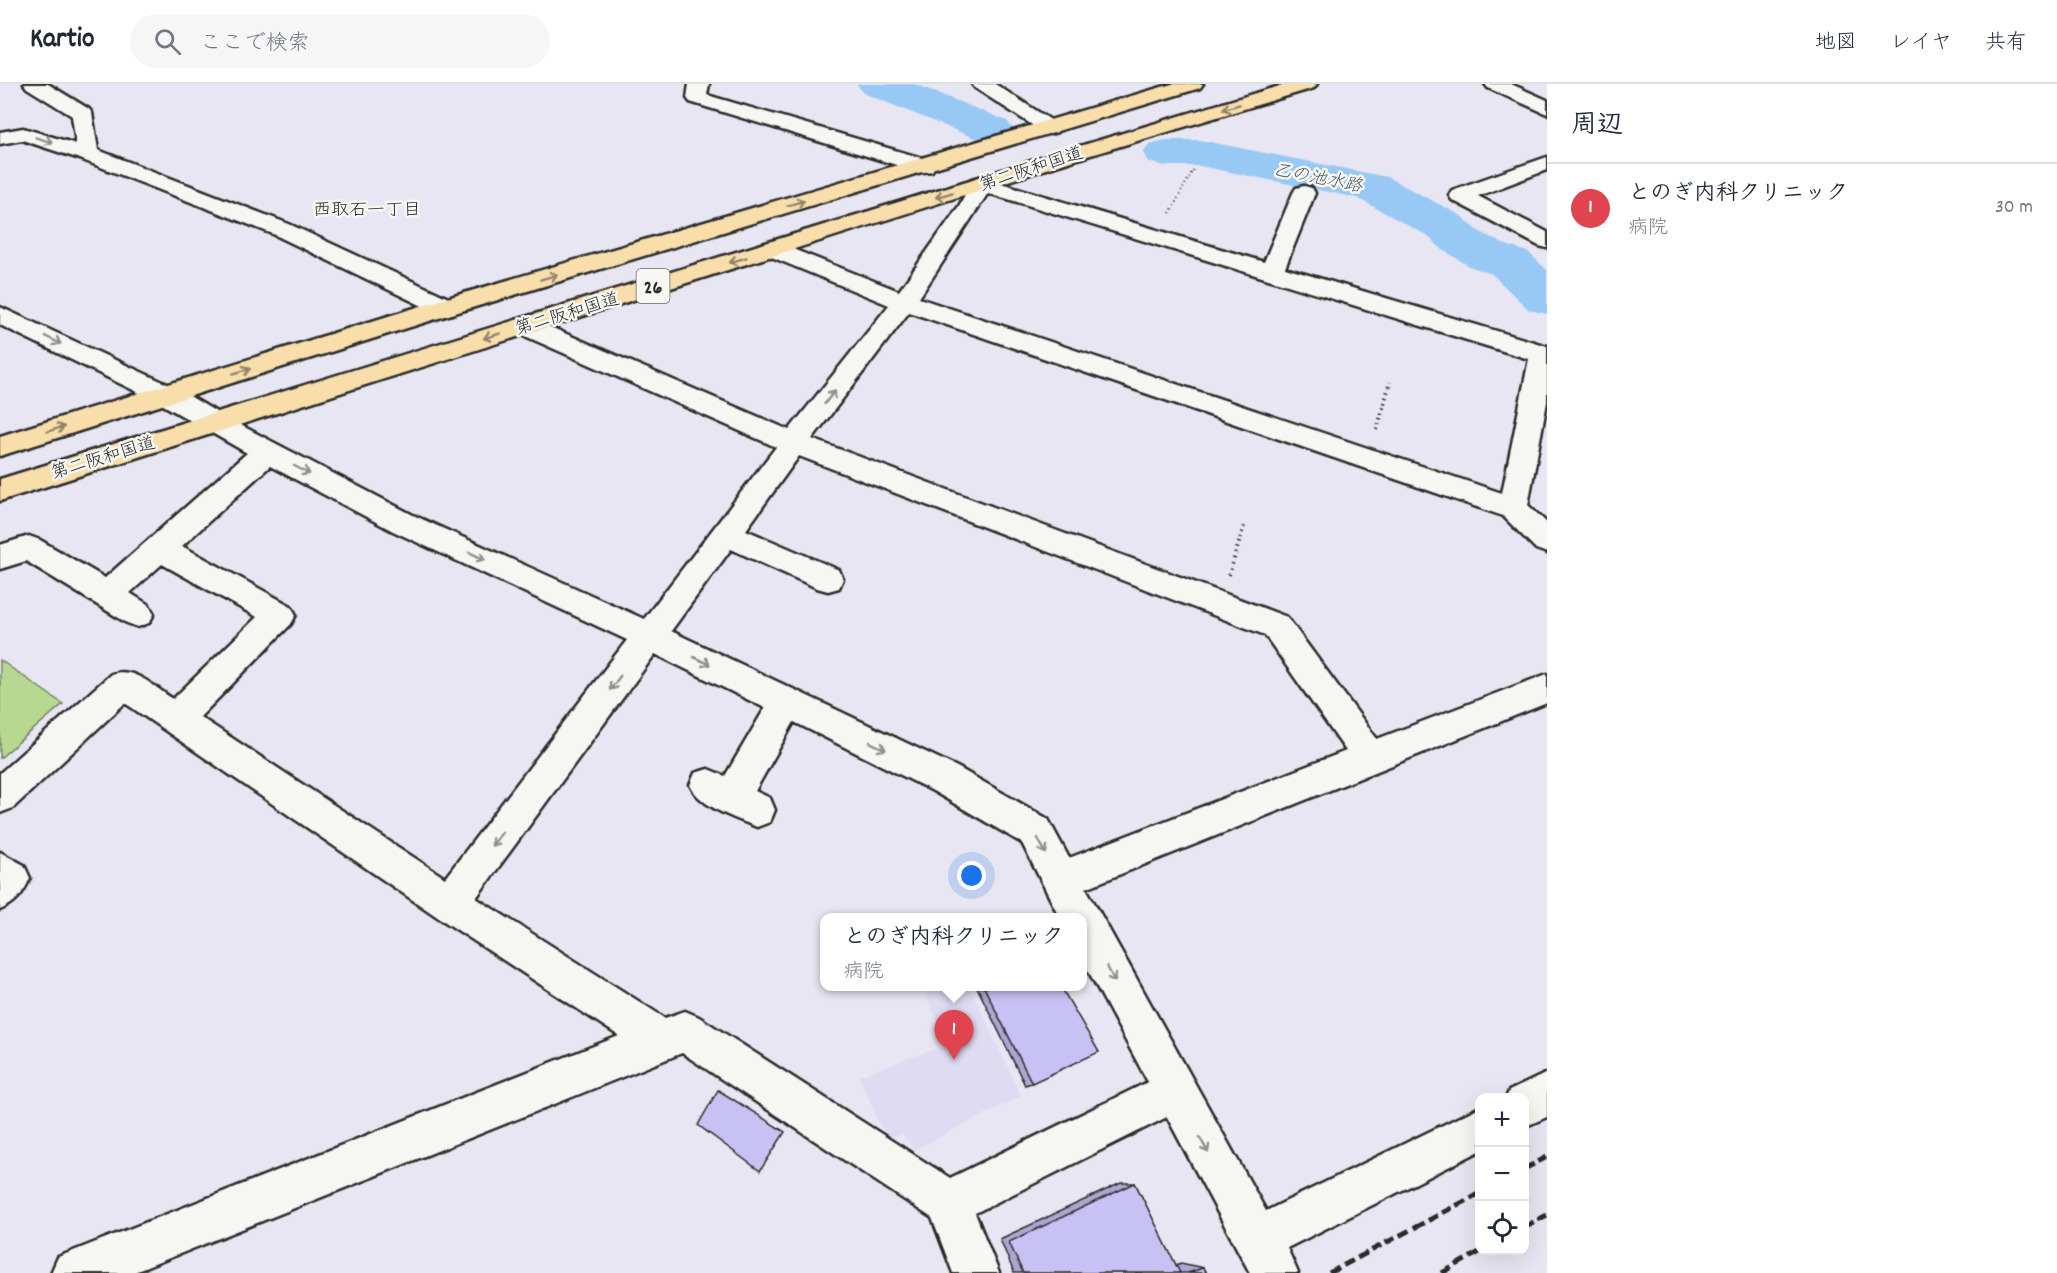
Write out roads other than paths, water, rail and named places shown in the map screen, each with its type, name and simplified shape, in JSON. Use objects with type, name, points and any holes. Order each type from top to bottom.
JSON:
[{"type":"highway","name":"第二阪和国道","points":[[0,446],[446,308],[1193,84]]},
{"type":"highway","name":"第二阪和国道","points":[[0,490],[1307,84]]},
{"type":"street","points":[[34,84],[82,113],[88,154]]},
{"type":"street","points":[[699,84],[697,98],[924,166]]},
{"type":"street","points":[[982,84],[1050,128]]},
{"type":"street","points":[[1495,84],[1547,108]]},
{"type":"street","points":[[1524,84],[1547,94]]},
{"type":"street","points":[[0,138],[23,134],[88,154],[281,229],[446,308]]},
{"type":"street","points":[[1547,163],[1460,195],[1547,241]]},
{"type":"street","points":[[448,903],[794,443],[904,302],[970,206],[981,184],[1544,357],[1538,431],[1513,508]]},
{"type":"street","points":[[1272,272],[1304,193]]},
{"type":"street","points":[[772,249],[904,302],[1513,508],[1547,541]]},
{"type":"street","points":[[0,315],[166,395],[213,423],[403,523],[650,636],[945,778],[1035,831],[1077,913]]},
{"type":"street","points":[[525,326],[794,443],[1275,626],[1371,758]]},
{"type":"street","points":[[107,595],[267,452]]},
{"type":"street","points":[[726,534],[828,579]]},
{"type":"street","points":[[0,557],[29,548],[138,614]]},
{"type":"street","points":[[160,548],[280,615],[176,719]]},
{"type":"street","points":[[0,796],[123,684],[448,903],[662,1040]]},
{"type":"street","points":[[1060,879],[1547,688]]},
{"type":"street","points":[[732,798],[787,702]]},
{"type":"street","points":[[0,870],[11,878],[0,891]]},
{"type":"street","points":[[1087,929],[1265,1256],[1475,1130]]},
{"type":"street","points":[[74,1273],[685,1030],[948,1203],[976,1273]]},
{"type":"street","points":[[948,1203],[1174,1091]]},
{"type":"street","points":[[1529,1103],[1547,1094]]},
{"type":"waterway","name":"乙の池水路","points":[[878,84],[992,130]]},
{"type":"waterway","name":"乙の池水路","points":[[1165,153],[1200,153],[1371,187],[1443,225],[1460,240],[1486,255],[1510,263],[1547,298]]},
{"type":"railway","points":[[1529,1166],[1547,1157]]},
{"type":"railway","points":[[1329,1273],[1475,1196]]},
{"type":"railway","points":[[1529,1224],[1547,1215]]},
{"type":"railway","points":[[1442,1273],[1475,1254]]},
{"type":"place","name":"とのぎ内科クリニック","points":[[954,1060]]},
{"type":"district","name":"西取石一丁目","points":[[367,209]]}]
